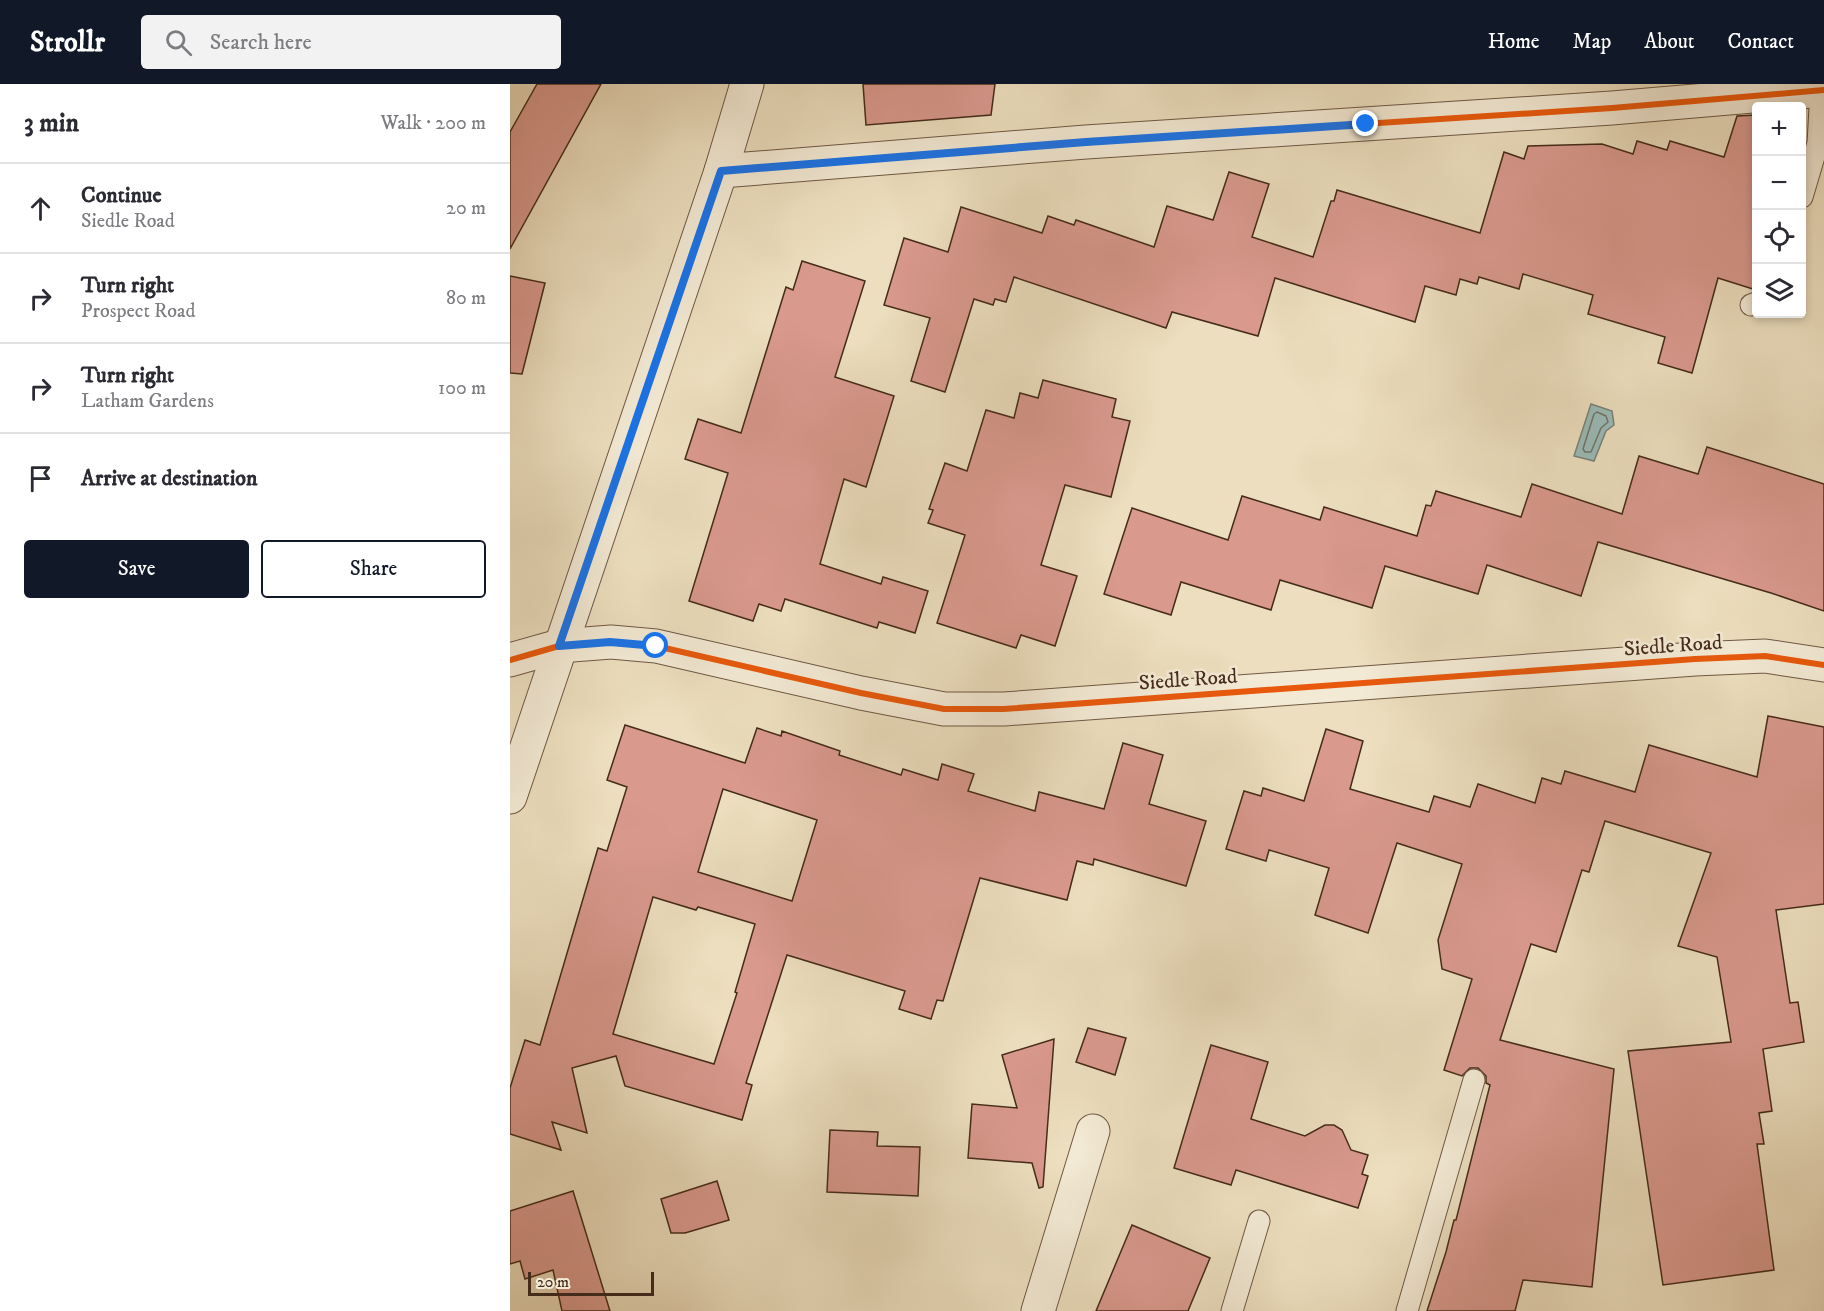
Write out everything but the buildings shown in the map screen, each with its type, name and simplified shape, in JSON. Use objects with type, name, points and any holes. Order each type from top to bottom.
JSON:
[{"type":"street","points":[[510,797],[721,171],[747,84]]},
{"type":"street","points":[[721,171],[1086,142],[1600,109],[1822,90]]},
{"type":"street","name":"Siedle Road","points":[[510,660],[559,646],[610,642],[656,646],[861,693],[944,709],[1004,709],[1695,659],[1765,656],[1824,664]]},
{"type":"street","points":[[1038,1311],[1093,1131]]},
{"type":"lane","points":[[1806,184],[1818,143],[1822,90]]},
{"type":"lane","points":[[1407,1311],[1474,1080]]},
{"type":"lane","points":[[1232,1311],[1259,1221]]},
{"type":"water","points":[[1591,404],[1612,411],[1614,425],[1606,431],[1594,461],[1574,456]]},
{"type":"cycle path","points":[[721,171],[1086,142],[1612,108],[1824,90]]},
{"type":"cycle path","points":[[510,660],[559,646],[611,642],[656,646],[861,693],[944,709],[1004,709],[1695,659],[1765,656],[1824,665]]},
{"type":"route","points":[[656,646],[610,642],[559,646],[721,171],[1086,142],[1366,124]]}]
